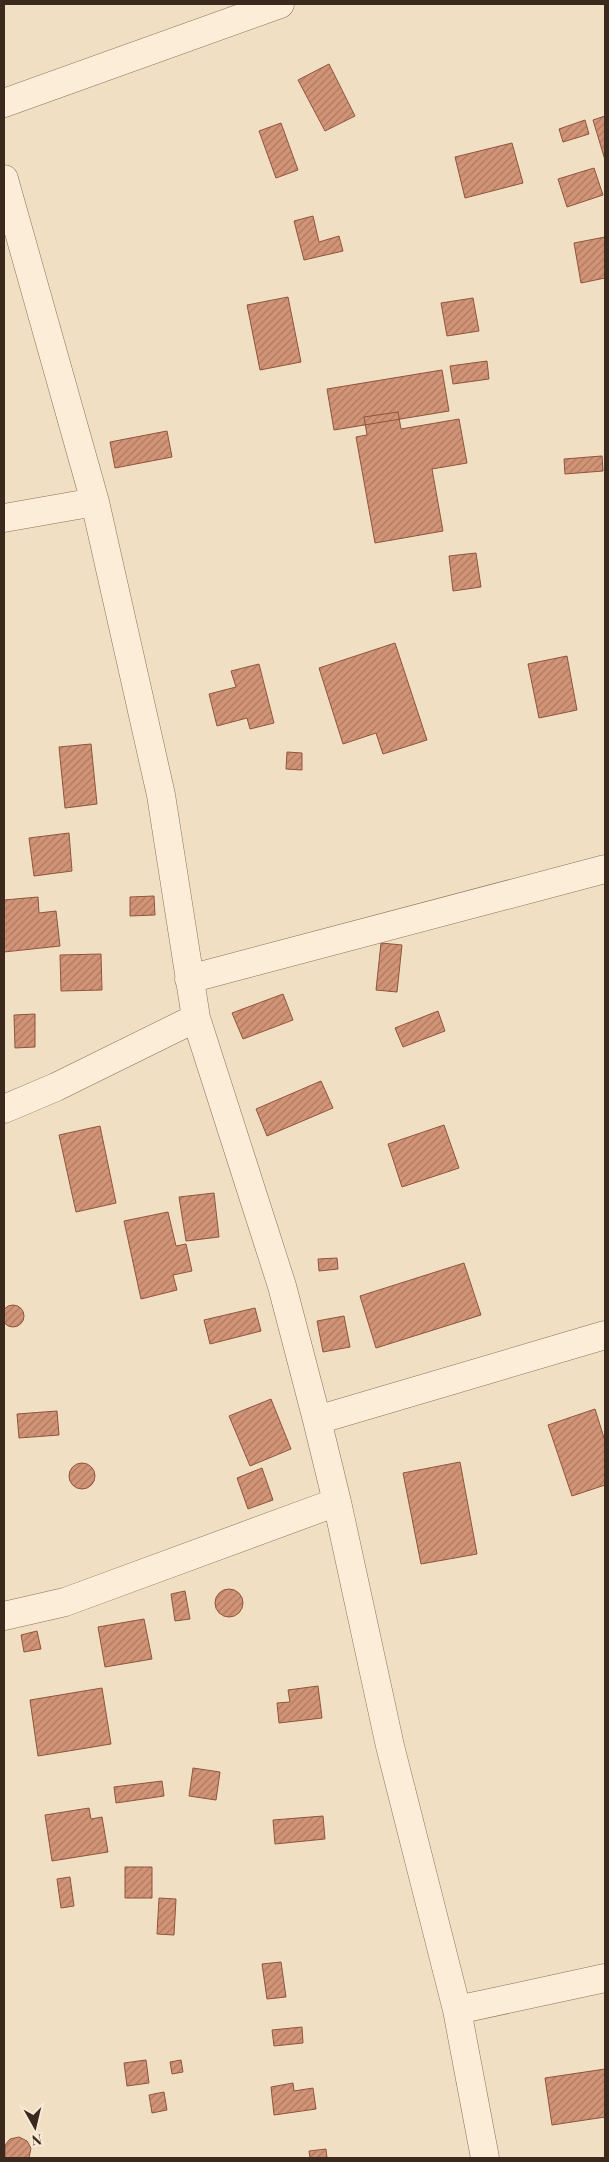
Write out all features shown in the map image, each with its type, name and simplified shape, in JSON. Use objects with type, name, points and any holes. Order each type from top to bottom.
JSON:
[{"type":"street","points":[[4,103],[280,4]]},
{"type":"street","points":[[4,179],[95,502],[161,795],[196,1018],[282,1286],[337,1502],[390,1746],[456,2010],[485,2158]]},
{"type":"street","points":[[4,518],[95,502]]},
{"type":"street","points":[[189,979],[605,869]]},
{"type":"street","points":[[4,1109],[56,1087],[196,1018]]},
{"type":"street","points":[[316,1420],[605,1335]]},
{"type":"street","points":[[4,1616],[65,1602],[337,1502]]},
{"type":"street","points":[[456,2010],[605,1978]]},
{"type":"building","points":[[329,64],[355,116],[325,131],[298,80]]},
{"type":"building","points":[[605,116],[605,160],[593,120]]},
{"type":"building","points":[[585,120],[589,134],[563,142],[559,129]]},
{"type":"building","points":[[281,123],[298,170],[276,178],[259,131]]},
{"type":"building","points":[[512,143],[523,183],[465,198],[455,157]]},
{"type":"building","points":[[594,168],[603,195],[567,207],[558,179]]},
{"type":"building","points":[[313,216],[319,242],[339,236],[343,251],[304,260],[294,221]]},
{"type":"building","points":[[605,237],[605,278],[581,283],[574,243]]},
{"type":"building","points":[[288,297],[301,362],[260,370],[247,305]]},
{"type":"building","points":[[473,298],[479,331],[447,336],[441,303]]},
{"type":"building","points":[[487,361],[489,379],[453,384],[450,366]]},
{"type":"building","points":[[442,370],[449,411],[334,430],[327,389]]},
{"type":"building","points":[[398,412],[401,429],[459,419],[467,463],[432,469],[443,531],[375,543],[356,437],[367,435],[364,417]]},
{"type":"building","points":[[167,431],[172,457],[115,468],[110,442]]},
{"type":"building","points":[[602,456],[603,471],[565,474],[564,459]]},
{"type":"building","points":[[476,553],[481,587],[453,591],[449,556]]},
{"type":"building","points":[[395,643],[427,740],[383,754],[376,733],[343,744],[319,668]]},
{"type":"building","points":[[567,656],[577,710],[539,718],[528,664]]},
{"type":"building","points":[[259,664],[274,723],[250,729],[247,718],[217,726],[209,694],[236,687],[231,671]]},
{"type":"building","points":[[91,744],[97,804],[65,808],[59,747]]},
{"type":"building","points":[[287,752],[302,753],[302,770],[286,769]]},
{"type":"building","points":[[69,833],[72,871],[34,876],[29,838]]},
{"type":"building","points":[[154,896],[155,915],[130,916],[130,897]]},
{"type":"building","points":[[38,897],[39,913],[56,911],[60,946],[4,952],[4,900]]},
{"type":"building","points":[[381,943],[402,945],[397,992],[376,990]]},
{"type":"building","points":[[101,954],[102,990],[61,991],[60,955]]},
{"type":"building","points":[[283,994],[293,1020],[243,1039],[232,1013]]},
{"type":"building","points":[[438,1011],[445,1031],[403,1047],[395,1028]]},
{"type":"building","points":[[35,1014],[35,1047],[15,1048],[14,1015]]},
{"type":"building","points":[[321,1081],[333,1108],[267,1136],[256,1109]]},
{"type":"building","points":[[444,1125],[459,1168],[402,1187],[388,1144]]},
{"type":"building","points":[[100,1126],[116,1203],[76,1212],[59,1135]]},
{"type":"building","points":[[214,1193],[219,1237],[186,1241],[179,1197]]},
{"type":"building","points":[[168,1212],[176,1246],[186,1244],[192,1271],[173,1275],[177,1290],[141,1299],[124,1221]]},
{"type":"building","points":[[337,1258],[338,1269],[319,1271],[318,1259]]},
{"type":"building","points":[[464,1263],[481,1315],[376,1348],[360,1296]]},
{"type":"building","points":[[9,1305],[17,1305],[24,1312],[24,1320],[17,1327],[9,1327],[2,1320],[2,1312]]},
{"type":"building","points":[[255,1308],[261,1331],[210,1344],[204,1320]]},
{"type":"building","points":[[344,1316],[350,1347],[323,1352],[317,1321]]},
{"type":"building","points":[[271,1399],[291,1449],[250,1466],[229,1416]]},
{"type":"building","points":[[595,1409],[605,1441],[605,1485],[572,1496],[548,1425]]},
{"type":"building","points":[[57,1411],[59,1435],[19,1438],[17,1414]]},
{"type":"building","points":[[460,1462],[477,1554],[421,1564],[403,1473]]},
{"type":"building","points":[[82,1463],[91,1467],[95,1476],[91,1485],[82,1489],[73,1485],[69,1476],[73,1467]]},
{"type":"building","points":[[262,1468],[273,1500],[248,1509],[237,1478]]},
{"type":"building","points":[[229,1589],[239,1593],[243,1603],[239,1613],[229,1617],[219,1613],[215,1603],[219,1593]]},
{"type":"building","points":[[185,1591],[190,1619],[175,1621],[171,1594]]},
{"type":"building","points":[[144,1619],[152,1659],[105,1667],[98,1627]]},
{"type":"building","points":[[37,1631],[41,1649],[24,1652],[21,1635]]},
{"type":"building","points":[[318,1686],[322,1718],[279,1723],[277,1703],[290,1702],[288,1690]]},
{"type":"building","points":[[102,1688],[111,1744],[38,1756],[30,1700]]},
{"type":"building","points":[[193,1768],[220,1772],[216,1800],[189,1796]]},
{"type":"building","points":[[162,1781],[164,1796],[116,1803],[114,1787]]},
{"type":"building","points":[[89,1808],[91,1819],[102,1817],[108,1852],[52,1861],[45,1815]]},
{"type":"building","points":[[323,1816],[325,1839],[275,1844],[273,1820]]},
{"type":"building","points":[[125,1867],[152,1867],[152,1898],[125,1898]]},
{"type":"building","points":[[70,1877],[74,1906],[61,1908],[57,1879]]},
{"type":"building","points":[[159,1898],[176,1899],[174,1935],[157,1934]]},
{"type":"building","points":[[281,1962],[286,1997],[267,1999],[262,1964]]},
{"type":"building","points":[[302,2027],[303,2043],[274,2046],[272,2030]]},
{"type":"building","points":[[146,2060],[149,2083],[127,2086],[124,2063]]},
{"type":"building","points":[[181,2060],[183,2072],[172,2074],[170,2062]]},
{"type":"building","points":[[605,2069],[605,2117],[552,2125],[545,2078]]},
{"type":"building","points":[[293,2083],[294,2091],[313,2088],[316,2109],[274,2115],[271,2087]]},
{"type":"building","points":[[164,2092],[167,2110],[152,2113],[149,2095]]},
{"type":"building","points":[[19,2137],[27,2141],[31,2148],[29,2158],[5,2158],[5,2145],[10,2139]]},
{"type":"building","points":[[326,2149],[327,2158],[310,2158],[309,2151]]}]
